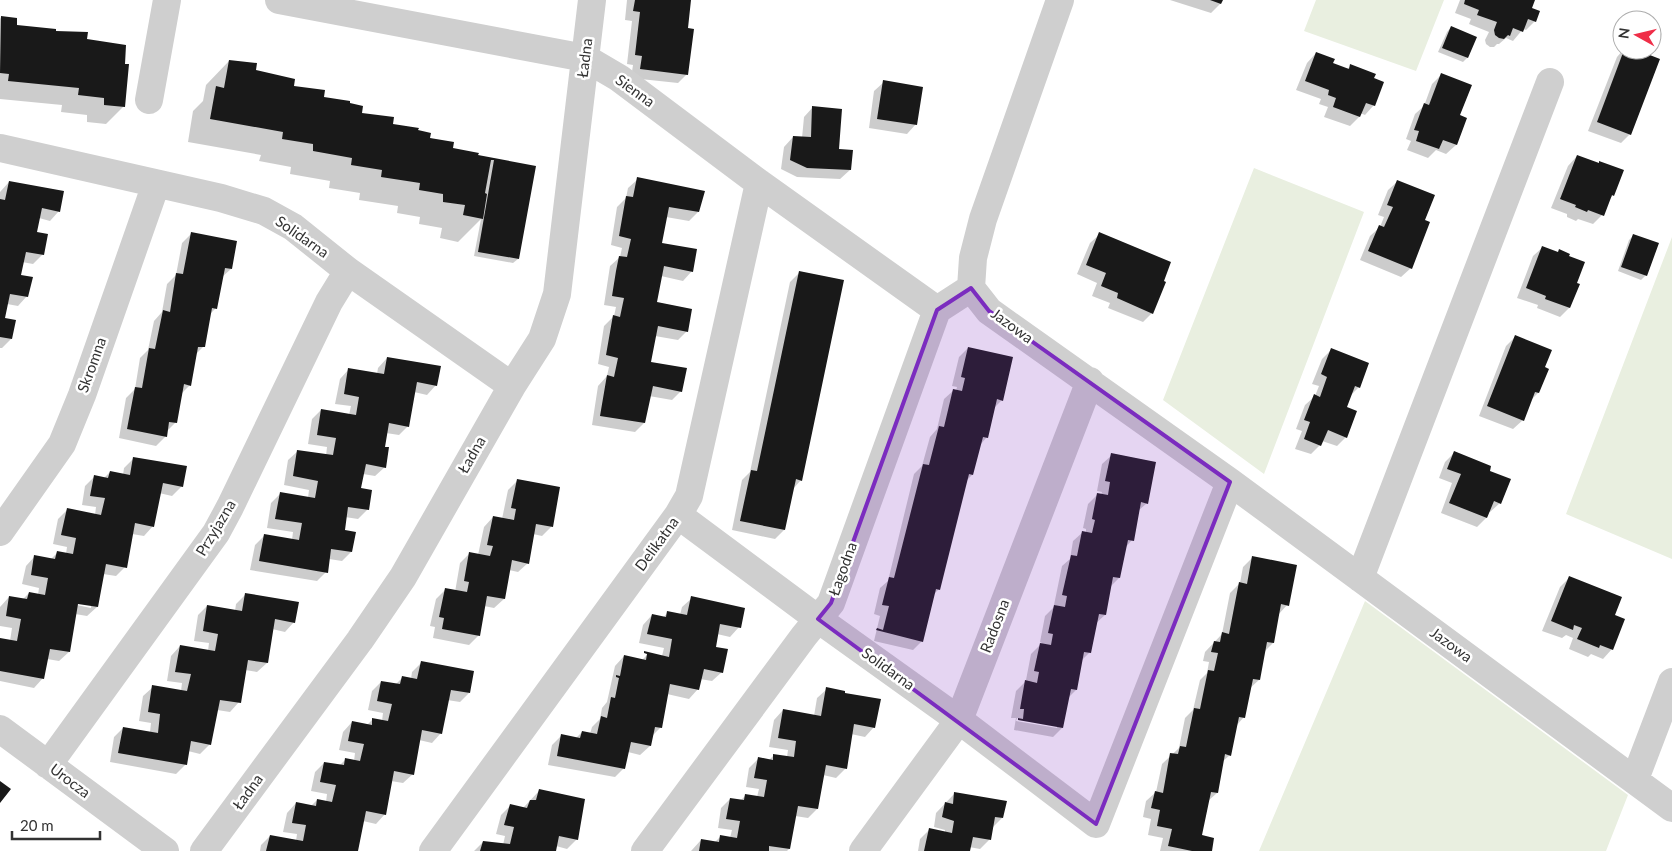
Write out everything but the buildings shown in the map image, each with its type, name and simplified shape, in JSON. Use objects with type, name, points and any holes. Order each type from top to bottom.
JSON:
[{"type":"street","points":[[149,100],[167,0]]},
{"type":"street","name":"Sienna","points":[[279,0],[585,58],[619,78],[759,183],[937,310]]},
{"type":"street","name":"Ładna","points":[[204,851],[360,640],[403,577],[512,386],[542,340],[557,294],[592,0]]},
{"type":"street","points":[[937,310],[971,288],[973,258],[984,219],[1060,0]]},
{"type":"street","points":[[1360,578],[1550,82]]},
{"type":"street","name":"Solidarna","points":[[0,148],[221,198],[264,211],[293,227],[348,271],[512,386]]},
{"type":"street","name":"Delikatna","points":[[433,851],[690,496],[759,183]]},
{"type":"street","name":"Skromna","points":[[0,532],[62,444],[82,395],[156,184]]},
{"type":"street","name":"Przyjazna","points":[[48,765],[216,533],[329,302],[348,271]]},
{"type":"street","name":"Jazowa","points":[[971,288],[989,311],[1230,482],[1672,808]]},
{"type":"street","name":"Łagodna","points":[[645,851],[831,602],[937,310]]},
{"type":"street","name":"Radosna","points":[[863,851],[959,720],[1090,382]]},
{"type":"street","name":"Solidarna","points":[[678,515],[818,619],[959,720],[1096,824],[1230,482]]},
{"type":"street","points":[[1635,779],[1672,682]]},
{"type":"street","name":"Urocza","points":[[0,729],[165,851]]},
{"type":"highlighted area","points":[[971,288],[989,311],[1230,482],[1096,824],[818,619],[831,603],[937,310]]},
{"type":"green space","points":[[1316,0],[1444,0],[1416,71],[1304,31]]},
{"type":"green space","points":[[1254,168],[1364,212],[1264,474],[1163,400]]},
{"type":"green space","points":[[1672,237],[1672,559],[1566,514]]},
{"type":"green space","points":[[1365,601],[1628,795],[1606,851],[1259,851]]}]
